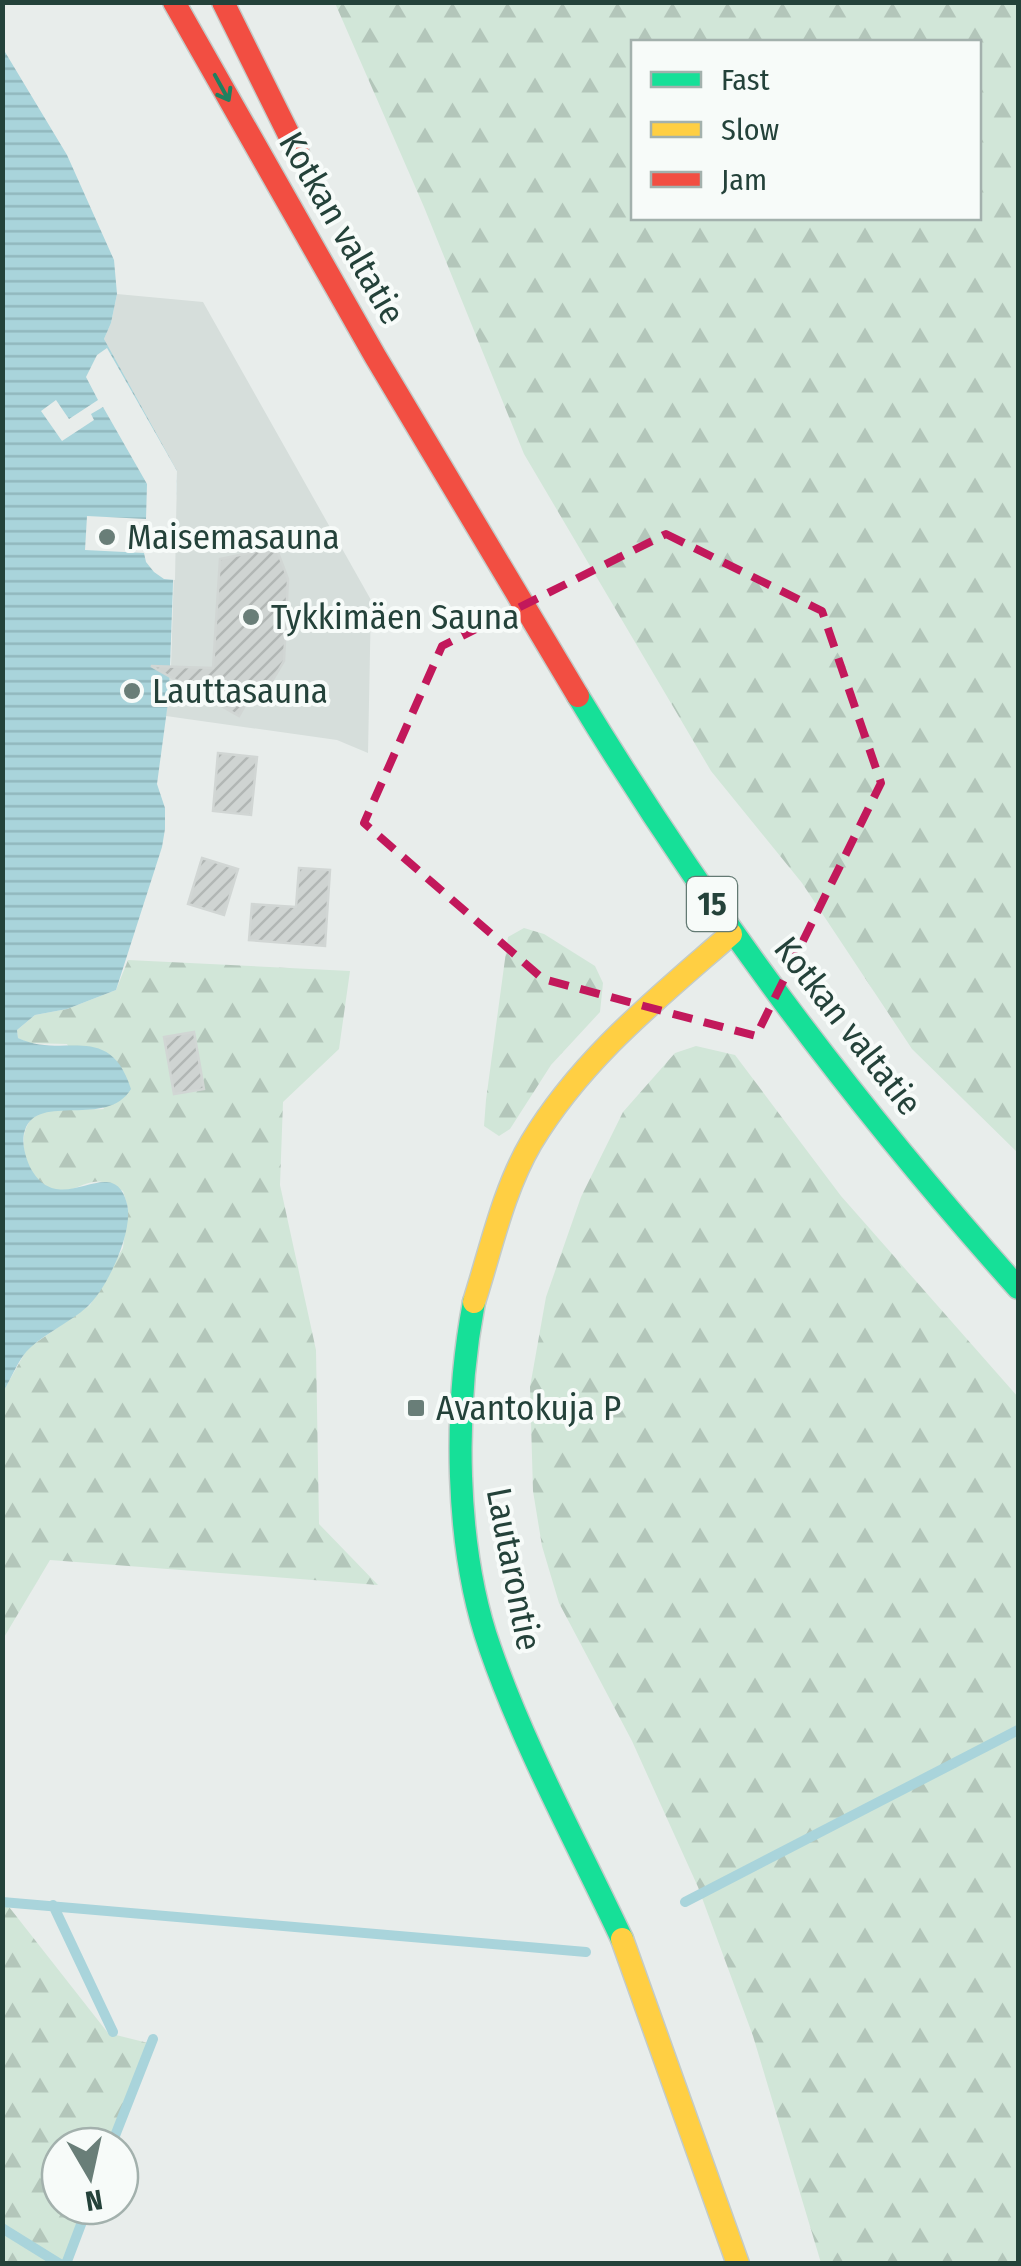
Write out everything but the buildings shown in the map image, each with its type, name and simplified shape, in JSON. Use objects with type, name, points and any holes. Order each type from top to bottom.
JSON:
[{"type":"main road","name":"Kotkan valtatie","points":[[174,2],[292,215],[452,487],[619,763],[731,934],[854,1095],[1018,1288]]},
{"type":"main road","name":"Kotkan valtatie","points":[[223,2],[310,179]]},
{"type":"main road","name":"Kotkan valtatie","points":[[361,286],[452,487]]},
{"type":"main road","name":"Lautarontie","points":[[731,934],[605,1046],[561,1098],[530,1145],[510,1188],[474,1303],[465,1357],[460,1470],[472,1572],[489,1646],[535,1760],[622,1938],[738,2264]]},
{"type":"highlighted area","points":[[666,534],[822,611],[881,783],[756,1036],[543,979],[364,823],[442,646]]},
{"type":"shaded area","points":[[117,294],[203,302],[371,600],[368,753],[337,740],[166,716],[177,472],[107,348],[104,339]]},
{"type":"green space","points":[[335,3],[1018,3],[1018,1153],[912,1049],[802,883],[711,771],[524,454],[424,207]]},
{"type":"green space","points":[[524,928],[544,934],[595,966],[603,983],[600,1012],[551,1065],[510,1129],[499,1136],[484,1126],[486,1100],[508,937]]},
{"type":"green space","points":[[128,960],[350,971],[339,1049],[283,1102],[280,1185],[316,1350],[319,1524],[378,1585],[50,1560],[3,1639],[3,1392],[27,1349],[90,1305],[123,1248],[128,1208],[123,1191],[110,1184],[96,1182],[56,1191],[45,1187],[29,1168],[24,1142],[32,1119],[48,1110],[104,1109],[67,1044],[28,1043],[18,1038],[17,1030],[35,1015],[67,1009],[116,990]]},
{"type":"green space","points":[[696,1046],[735,1055],[841,1196],[1018,1397],[1018,2263],[821,2263],[753,2036],[698,1887],[632,1741],[559,1603],[542,1546],[533,1491],[530,1387],[546,1297],[581,1197],[623,1112],[675,1053]]},
{"type":"green space","points":[[2,1898],[108,2033],[148,2043],[117,2126],[40,2126],[40,2226],[80,2226],[66,2263],[3,2263]]},
{"type":"water","points":[[2,47],[67,155],[114,260],[117,294],[104,339],[177,471],[169,695],[157,784],[165,808],[162,847],[116,990],[67,1009],[35,1015],[17,1030],[18,1038],[35,1044],[98,1048],[122,1068],[131,1089],[120,1101],[90,1110],[44,1113],[32,1119],[25,1130],[24,1144],[30,1167],[42,1183],[70,1189],[110,1183],[120,1189],[127,1204],[127,1229],[117,1259],[95,1299],[26,1352],[3,1392]]},
{"type":"pier","points":[[107,348],[177,471],[175,580],[154,572],[144,553],[85,550],[87,516],[146,519],[147,484],[103,407],[91,414],[94,420],[62,441],[41,411],[56,400],[69,419],[98,400],[86,377],[97,355]]},
{"type":"waterway","points":[[685,1902],[1018,1730]]},
{"type":"waterway","points":[[2,1902],[586,1952]]},
{"type":"waterway","points":[[53,1905],[113,2032]]},
{"type":"waterway","points":[[119,2126],[153,2039]]},
{"type":"waterway","points":[[66,2264],[80,2226]]},
{"type":"waterway","points":[[2,2228],[60,2264]]},
{"type":"traffic: fast","points":[[578,696],[678,852],[784,1002],[897,1147],[1018,1288]]},
{"type":"traffic: fast","points":[[474,1302],[463,1386],[461,1476],[478,1608],[519,1723],[622,1939]]},
{"type":"traffic: slow","points":[[474,1302],[513,1181],[551,1112],[597,1056],[731,934]]},
{"type":"traffic: slow","points":[[622,1939],[738,2264]]},
{"type":"traffic: jam","points":[[174,2],[375,356],[578,696]]},
{"type":"traffic: jam","points":[[223,2],[298,153]]},
{"type":"place","name":"Maisemasauna","points":[[107,537]]},
{"type":"place","name":"Tykkimäen Sauna","points":[[251,617]]},
{"type":"place","name":"Lauttasauna","points":[[132,691]]},
{"type":"place","name":"Avantokuja P","points":[[416,1408]]}]
